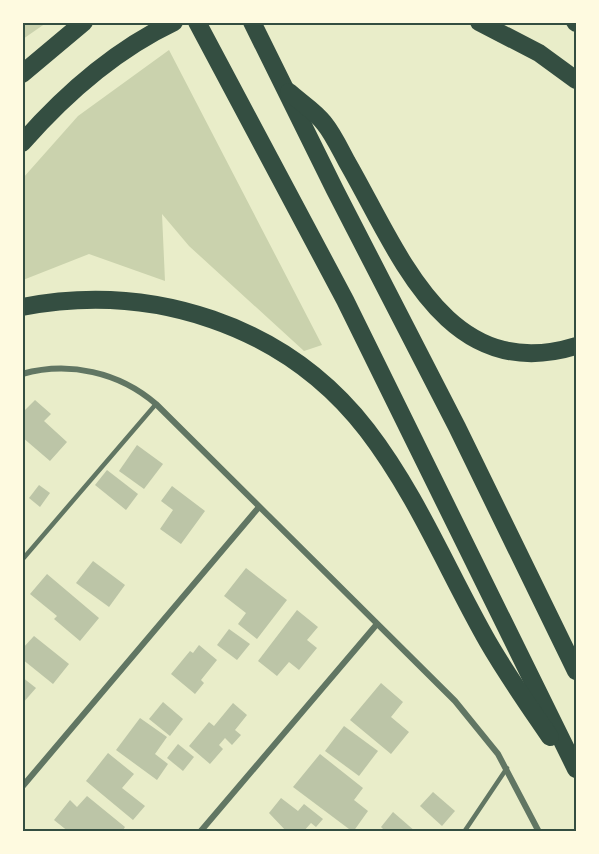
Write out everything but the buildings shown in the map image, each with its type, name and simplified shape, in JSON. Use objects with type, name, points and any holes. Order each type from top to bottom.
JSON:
[{"type":"highway","points":[[22,74],[84,22]]},
{"type":"highway","points":[[22,143],[72,92],[126,50],[174,22]]},
{"type":"highway","points":[[198,22],[351,310],[576,769]]},
{"type":"highway","points":[[252,22],[452,417],[576,671]]},
{"type":"highway","points":[[479,22],[539,53],[576,80]]},
{"type":"highway","points":[[284,88],[324,122],[411,272],[436,308],[453,326],[483,344],[518,353],[543,354],[576,346]]},
{"type":"highway","points":[[22,308],[93,298],[165,305],[235,327],[277,350],[317,378],[357,418],[395,471],[488,642],[576,776]]},
{"type":"street","points":[[22,374],[64,368],[100,374],[136,390],[156,404],[454,701],[488,740],[507,768],[539,831]]},
{"type":"street","points":[[22,787],[259,507]]},
{"type":"street","points":[[200,831],[377,624]]},
{"type":"lane","points":[[22,560],[156,404]]},
{"type":"lane","points":[[464,831],[507,768]]},
{"type":"green space","points":[[23,22],[46,22],[46,23],[23,39]]},
{"type":"green space","points":[[169,50],[322,345],[304,351],[189,246],[162,214],[165,281],[89,254],[23,280],[23,178],[78,116]]}]
